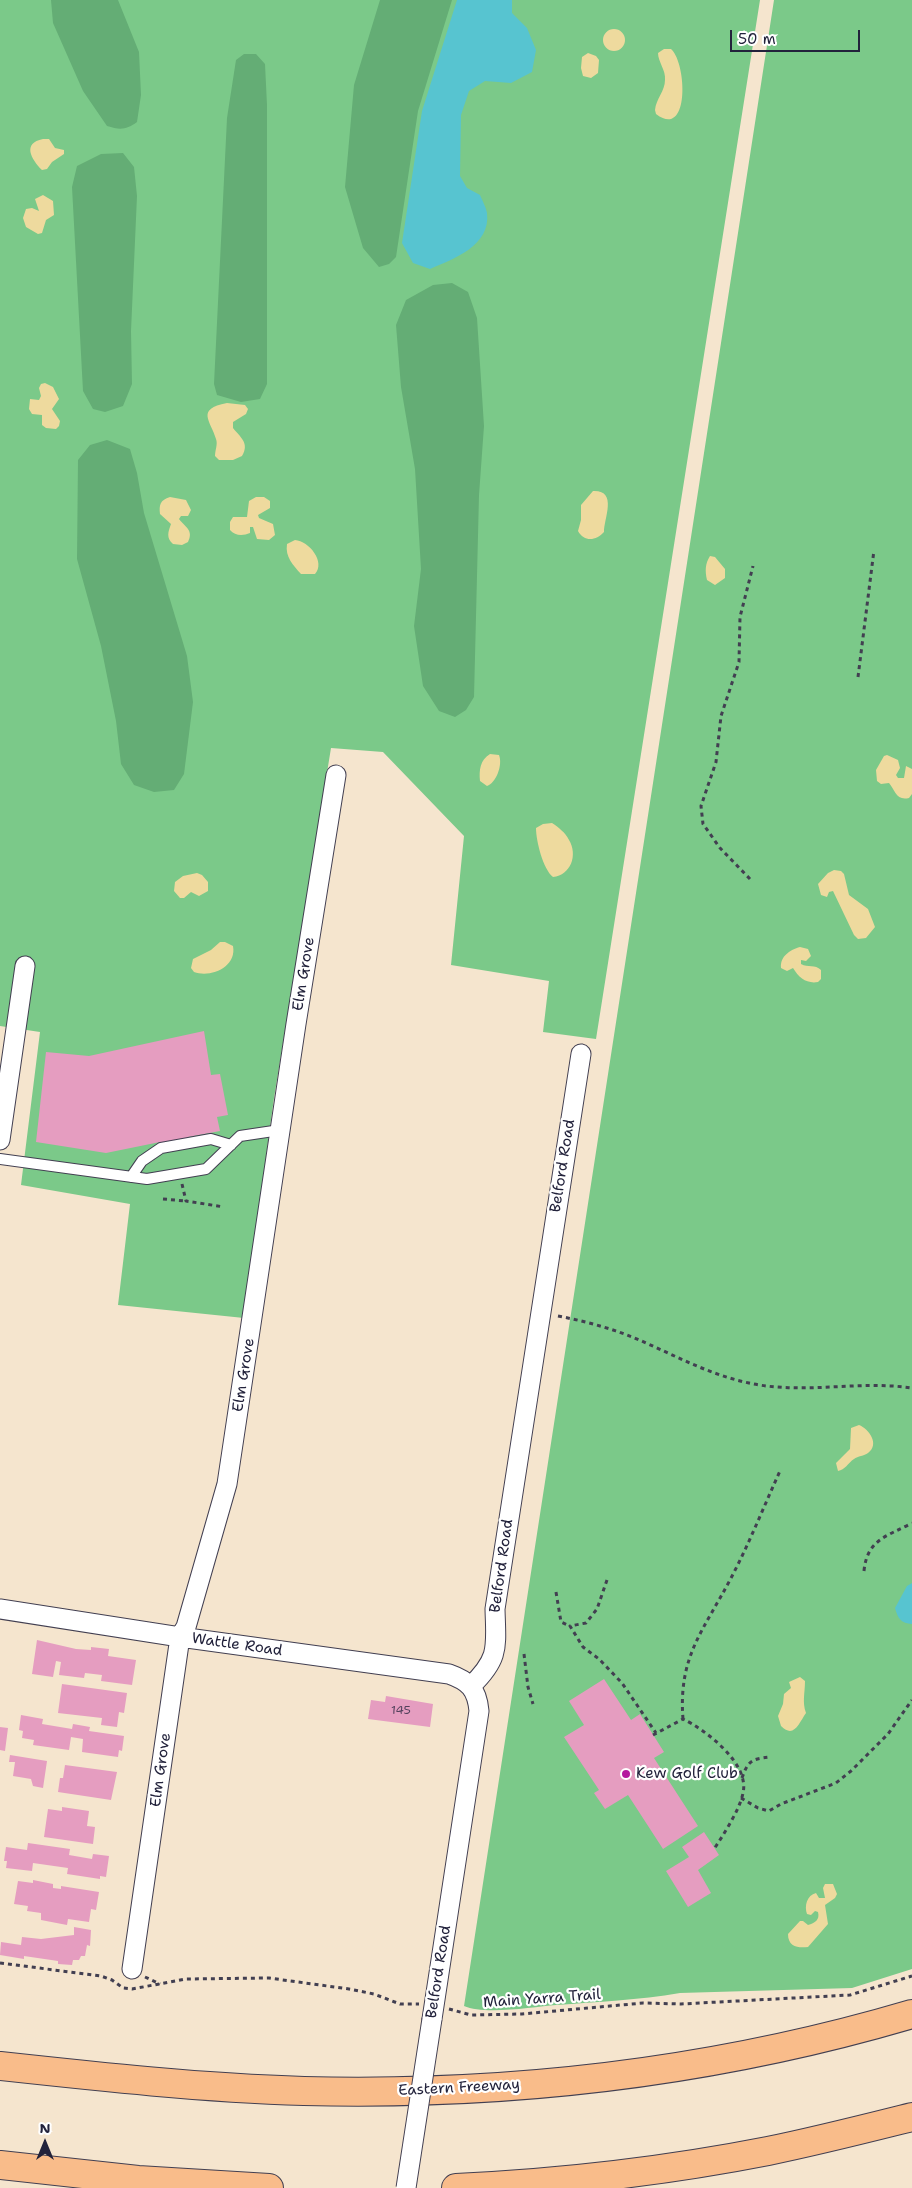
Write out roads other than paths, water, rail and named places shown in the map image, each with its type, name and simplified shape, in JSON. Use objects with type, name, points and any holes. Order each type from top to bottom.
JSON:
[{"type":"highway","name":"Eastern Freeway","points":[[0,2066],[186,2084],[304,2091],[398,2091],[509,2086],[610,2077],[708,2061],[808,2041],[912,2014]]},
{"type":"highway","points":[[456,2188],[588,2178],[678,2166],[767,2151],[912,2116]]},
{"type":"highway","points":[[0,2165],[138,2180],[269,2188]]},
{"type":"street","name":"Elm Grove","points":[[132,1969],[180,1637],[186,1627],[227,1484],[336,775]]},
{"type":"street","points":[[0,1140],[25,966]]},
{"type":"street","name":"Belford Road","points":[[406,2188],[479,1711],[478,1698],[471,1686],[488,1668],[494,1655],[494,1609],[580,1054]]},
{"type":"street","name":"Wattle Road","points":[[0,1609],[180,1637],[449,1674],[460,1678],[471,1686]]},
{"type":"lane","points":[[0,1159],[147,1179],[206,1169],[240,1136],[280,1130]]},
{"type":"lane","points":[[131,1177],[142,1161],[161,1148],[211,1139],[231,1145]]},
{"type":"water","points":[[457,0],[512,0],[512,13],[527,28],[536,50],[532,72],[511,83],[485,81],[469,91],[461,115],[460,176],[467,188],[480,195],[487,213],[487,224],[477,243],[469,250],[430,269],[413,263],[402,243],[422,111]]},
{"type":"water","points":[[912,1583],[912,1624],[900,1620],[895,1608],[907,1586]]},
{"type":"place","name":"Kew Golf Club","points":[[626,1774]]}]
